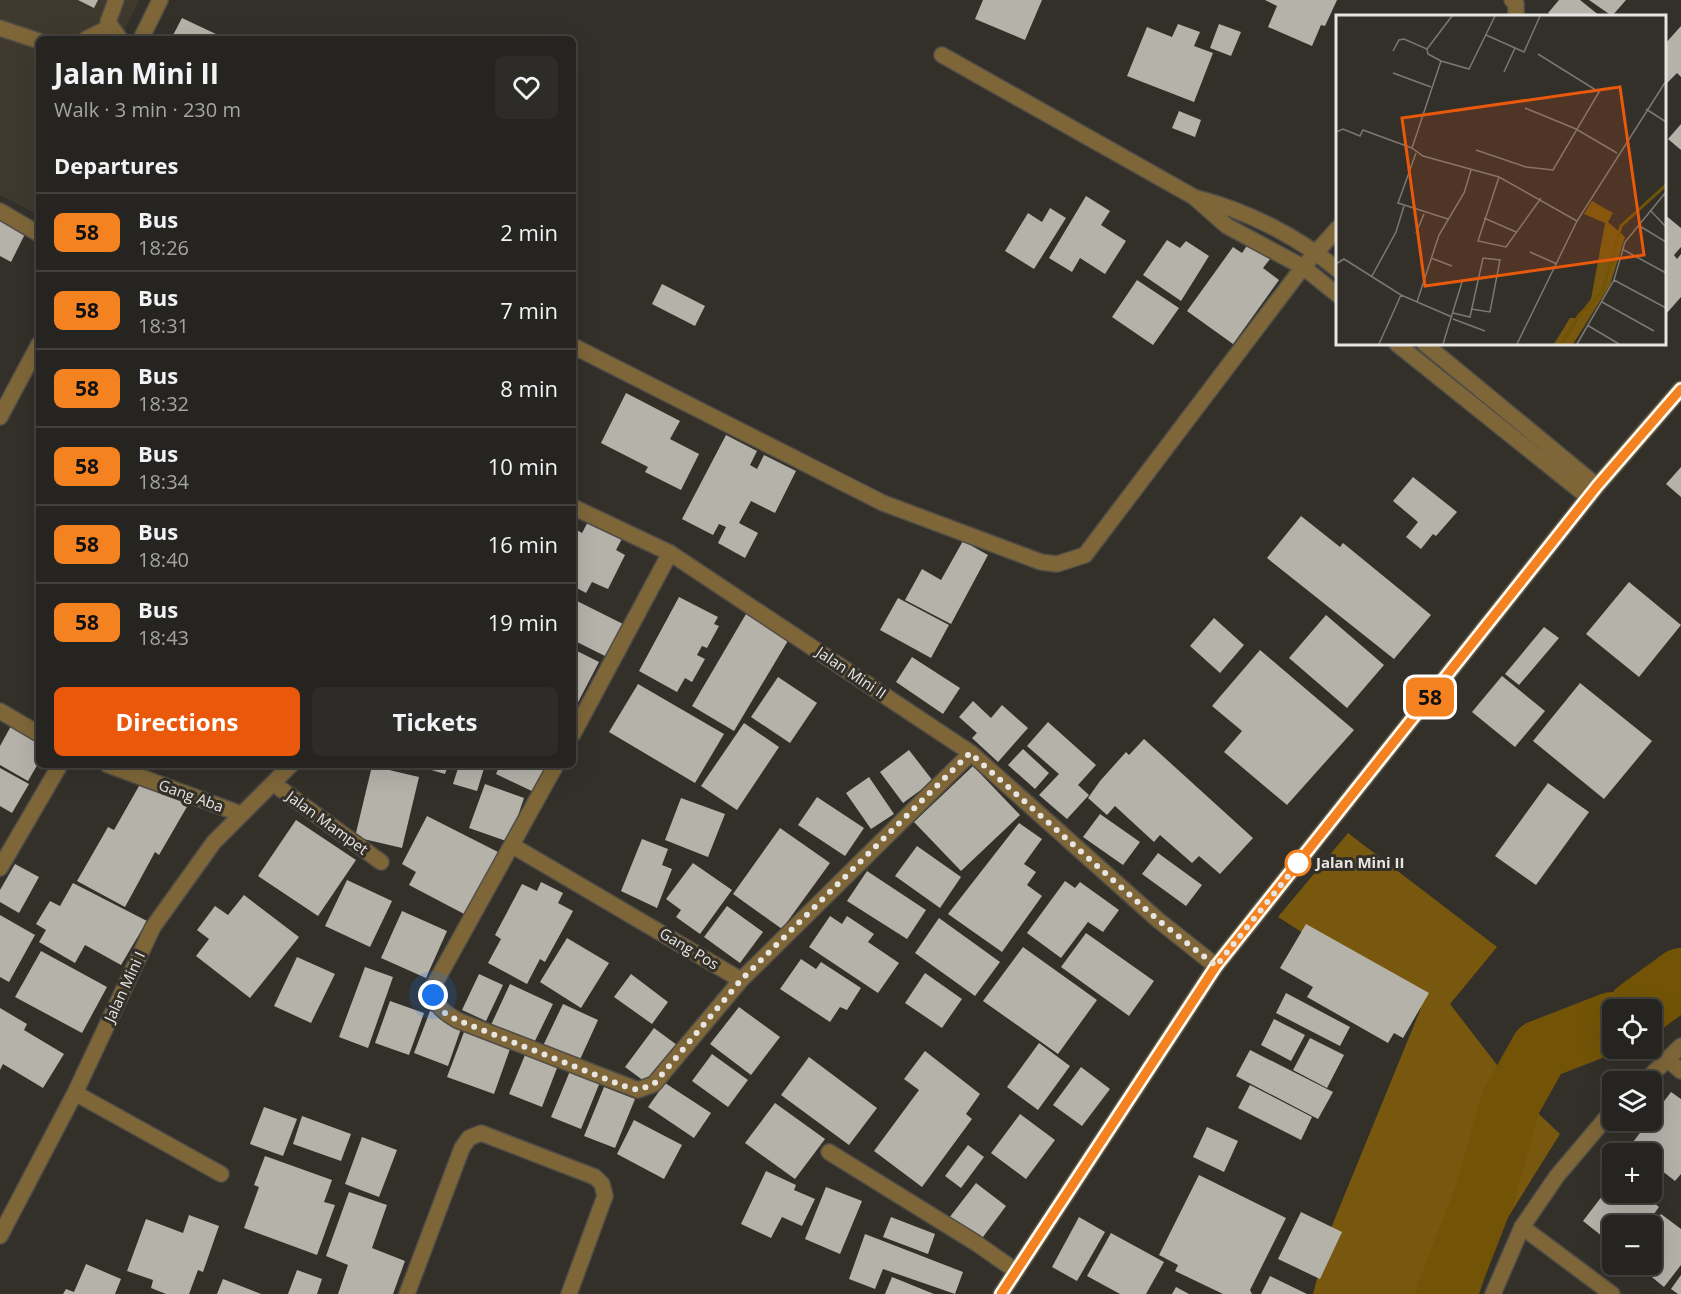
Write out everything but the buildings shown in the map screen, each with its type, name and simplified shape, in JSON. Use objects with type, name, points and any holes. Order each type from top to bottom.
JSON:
[{"type":"main road","points":[[1001,1294],[1216,966],[1592,492],[1681,389]]},
{"type":"street","points":[[116,0],[108,15],[110,27],[118,36]]},
{"type":"street","points":[[142,36],[160,0]]},
{"type":"street","points":[[1512,0],[1516,4],[1516,15]]},
{"type":"street","points":[[92,36],[110,27]]},
{"type":"street","points":[[0,28],[36,40]]},
{"type":"street","points":[[942,55],[1194,197],[1227,226],[1303,267],[1336,294]]},
{"type":"street","points":[[1194,197],[1235,208],[1317,252],[1336,268]]},
{"type":"street","points":[[0,211],[36,232]]},
{"type":"street","points":[[576,348],[883,503],[1041,562],[1057,564],[1085,555],[1303,267],[1336,230]]},
{"type":"street","points":[[1398,345],[1592,492]]},
{"type":"street","points":[[1426,345],[1592,492]]},
{"type":"street","points":[[0,417],[36,350]]},
{"type":"street","name":"Jalan Mini II","points":[[576,508],[670,553],[970,753],[1158,920],[1216,966]]},
{"type":"street","points":[[576,728],[670,553]]},
{"type":"street","points":[[0,711],[36,732]]},
{"type":"street","points":[[554,768],[434,985],[433,995],[445,1013],[457,1020],[638,1090],[654,1084],[741,980],[970,753]]},
{"type":"street","points":[[0,868],[58,768]]},
{"type":"street","name":"Gang Aba","points":[[116,768],[241,814]]},
{"type":"street","name":"Jalan Mini I","points":[[0,1236],[75,1093],[153,927],[214,842],[288,768]]},
{"type":"street","name":"Jalan Mampet","points":[[274,784],[381,862]]},
{"type":"street","name":"Gang Pos","points":[[513,846],[741,980]]},
{"type":"street","points":[[1655,1071],[1681,1046]]},
{"type":"street","points":[[1667,1059],[1681,1071]]},
{"type":"street","points":[[75,1093],[221,1174]]},
{"type":"street","points":[[1493,1294],[1522,1227],[1557,1176],[1602,1123]]},
{"type":"street","points":[[407,1294],[462,1148],[469,1138],[481,1133],[595,1177],[602,1184],[605,1196],[569,1294]]},
{"type":"street","points":[[829,1152],[976,1243],[1016,1271]]},
{"type":"street","points":[[1522,1227],[1612,1294]]},
{"type":"shaded area","points":[[0,0],[139,0],[121,36],[36,36],[36,211],[35,213],[0,195]]},
{"type":"shaded area","points":[[1348,833],[1497,947],[1450,1004],[1524,1100],[1560,1134],[1500,1230],[1479,1294],[1313,1294],[1329,1233],[1421,1008],[1278,917]]},
{"type":"waterway","points":[[1652,999],[1681,978]]},
{"type":"waterway","points":[[1446,1294],[1485,1194],[1511,1102],[1540,1050],[1602,1026]]},
{"type":"bus line","name":"58","points":[[1001,1294],[1216,966],[1597,486],[1681,389]]},
{"type":"place","name":"Jalan Mini II","points":[[1298,863]]},
{"type":"route","points":[[433,995],[445,1013],[457,1020],[629,1088],[638,1090],[647,1088],[654,1084],[741,980],[970,753],[1158,920],[1216,966],[1301,860],[1298,863]]}]
